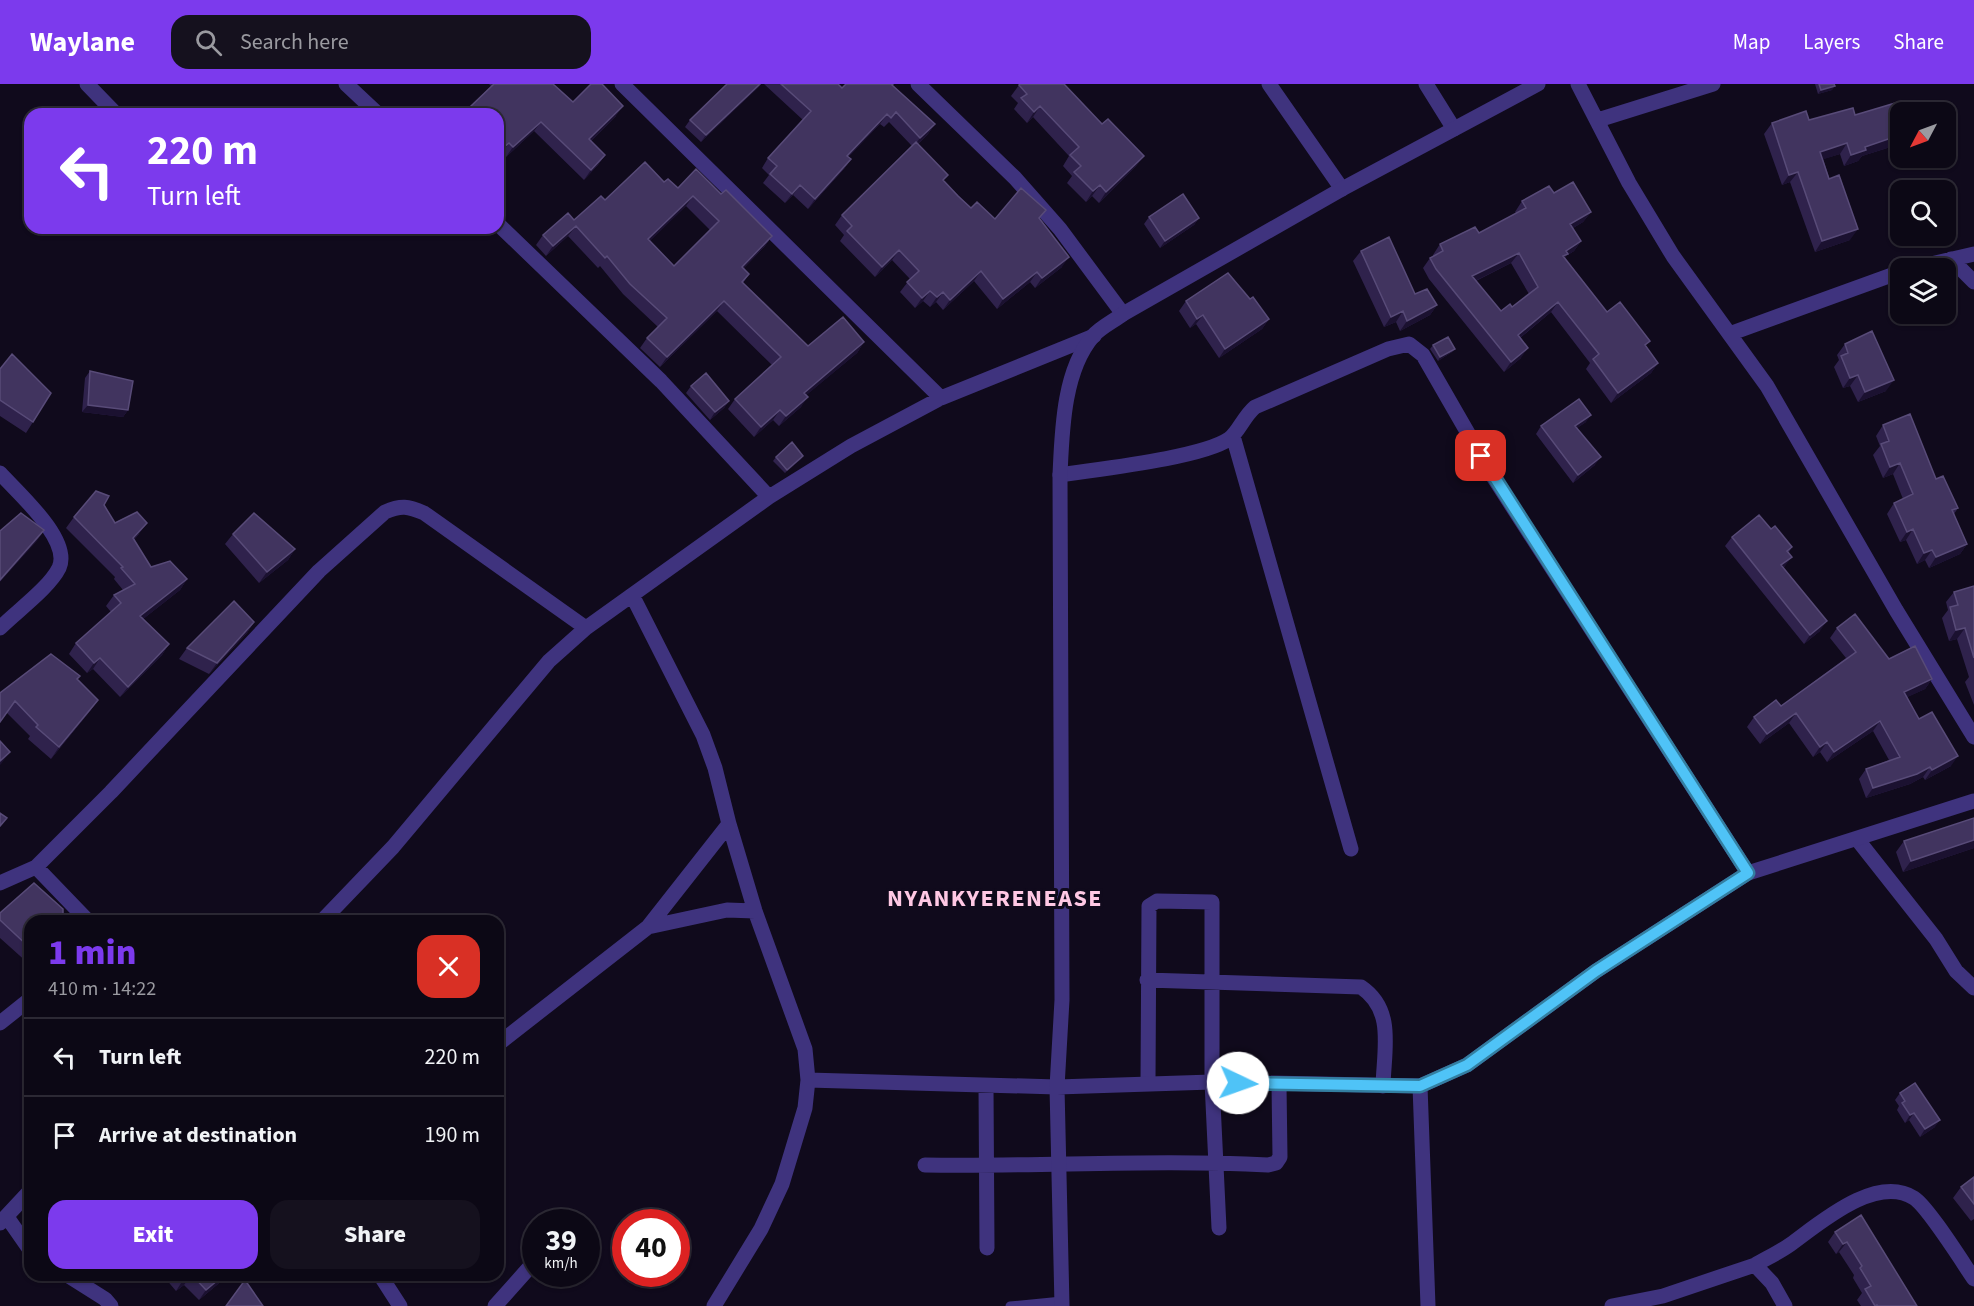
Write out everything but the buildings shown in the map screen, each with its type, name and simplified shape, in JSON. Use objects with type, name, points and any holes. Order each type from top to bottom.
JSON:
[{"type":"street","points":[[87,84],[110,108]]},
{"type":"street","points":[[346,84],[372,108]]},
{"type":"street","points":[[622,84],[941,398]]},
{"type":"street","points":[[918,84],[1030,195],[1060,229],[1124,314]]},
{"type":"street","points":[[1269,84],[1342,189]]},
{"type":"street","points":[[1426,84],[1454,129]]},
{"type":"street","points":[[328,915],[393,848],[549,660],[586,628],[633,597],[769,497],[851,446],[941,398],[1094,336],[1124,314],[1342,189],[1538,84]]},
{"type":"street","points":[[1578,84],[1629,183],[1673,256],[1732,333],[1800,441],[1896,610],[1974,737]]},
{"type":"street","points":[[1598,120],[1713,84]]},
{"type":"street","points":[[504,230],[661,381],[769,497]]},
{"type":"street","points":[[1956,259],[1974,254]]},
{"type":"street","points":[[1956,265],[1974,282]]},
{"type":"street","points":[[1732,333],[1890,276]]},
{"type":"street","points":[[1062,1304],[1057,1087],[1062,1000],[1060,475],[1062,433],[1069,386],[1094,336]]},
{"type":"street","points":[[1060,475],[1189,453],[1227,440],[1233,436],[1241,421],[1255,407],[1388,349],[1409,344],[1423,355],[1492,475],[1748,873]]},
{"type":"street","points":[[1233,436],[1351,849]]},
{"type":"street","points":[[0,473],[56,536],[61,552],[60,566],[51,579],[0,628]]},
{"type":"street","points":[[0,883],[36,867],[118,784],[319,571],[385,512],[403,505],[424,513],[586,628]]},
{"type":"street","points":[[633,597],[703,735],[715,768],[755,911],[804,1049],[808,1080],[805,1108],[782,1184],[761,1229],[714,1306]]},
{"type":"street","points":[[808,1080],[986,1087],[1057,1087],[1148,1082],[1420,1086],[1467,1065],[1596,971],[1748,873],[1974,801]]},
{"type":"street","points":[[504,1039],[648,927],[729,824]]},
{"type":"street","points":[[1857,839],[1936,939],[1956,971],[1974,988]]},
{"type":"street","points":[[36,867],[82,915]]},
{"type":"street","points":[[1148,1082],[1147,914],[1149,906],[1157,901],[1212,902],[1212,1082],[1219,1228]]},
{"type":"street","points":[[648,927],[727,910],[755,911]]},
{"type":"street","points":[[1147,980],[1212,980],[1361,987],[1380,1004],[1384,1019],[1383,1086]]},
{"type":"street","points":[[0,1023],[24,1004]]},
{"type":"street","points":[[925,1165],[1060,1166],[1215,1162],[1268,1165],[1276,1162],[1280,1157],[1279,1085]]},
{"type":"street","points":[[1420,1086],[1428,1306]]},
{"type":"street","points":[[986,1087],[987,1248]]},
{"type":"street","points":[[1612,1306],[1663,1296],[1755,1265],[1791,1245],[1814,1225],[1869,1195],[1889,1191],[1914,1198],[1974,1279]]},
{"type":"street","points":[[24,1198],[4,1220],[24,1243]]},
{"type":"street","points":[[1755,1265],[1772,1283],[1785,1306]]},
{"type":"street","points":[[495,1306],[522,1276]]},
{"type":"street","points":[[76,1281],[105,1299],[111,1306]]},
{"type":"street","points":[[384,1281],[400,1306]]},
{"type":"lane","points":[[1010,1306],[1062,1304]]},
{"type":"district","name":"NYANKYERENEASE","points":[[995,898]]},
{"type":"route","points":[[1238,1083],[1420,1086],[1442,1078],[1467,1065],[1596,971],[1695,905],[1748,873],[1599,639],[1550,568],[1481,456]]}]
